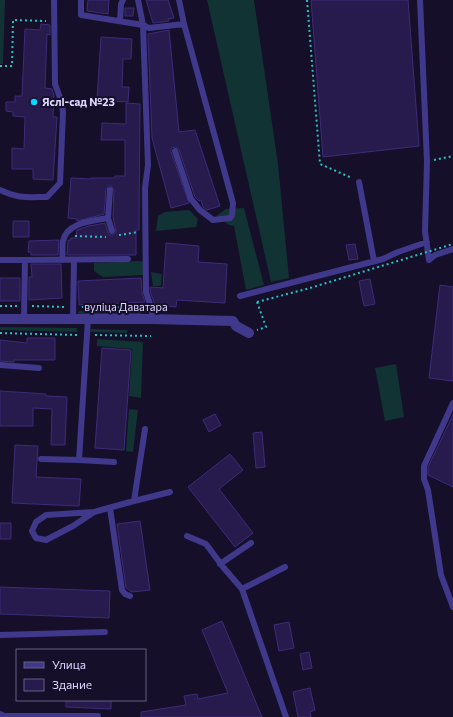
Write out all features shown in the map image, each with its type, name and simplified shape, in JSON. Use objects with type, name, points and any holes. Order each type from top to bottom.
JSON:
[{"type":"street","name":"вуліца Даватара","points":[[0,319],[152,319],[233,321],[236,326],[249,333]]},
{"type":"lane","points":[[0,190],[20,198],[47,197],[60,183],[63,113],[62,103],[55,84],[54,0]]},
{"type":"lane","points":[[81,0],[81,15],[143,25],[149,28],[184,24]]},
{"type":"lane","points":[[120,21],[121,4],[123,0]]},
{"type":"lane","points":[[138,0],[143,25],[148,165],[145,188],[146,292],[152,310],[152,319]]},
{"type":"lane","points":[[175,151],[191,199],[200,210],[213,220],[230,218],[232,215],[233,203],[184,24],[179,0]]},
{"type":"lane","points":[[420,0],[428,162],[425,231],[429,260],[435,255],[453,249]]},
{"type":"lane","points":[[359,182],[374,261]]},
{"type":"lane","points":[[110,190],[108,218],[112,231]]},
{"type":"lane","points":[[62,260],[63,240],[73,228],[80,223],[108,218]]},
{"type":"lane","points":[[240,296],[389,257],[398,252],[427,242]]},
{"type":"lane","points":[[0,260],[128,259]]},
{"type":"lane","points":[[24,319],[25,260]]},
{"type":"lane","points":[[73,319],[74,260]]},
{"type":"lane","points":[[79,460],[88,319]]},
{"type":"lane","points":[[0,365],[39,368]]},
{"type":"lane","points":[[453,403],[424,466],[424,479],[428,490],[441,575],[453,607]]},
{"type":"lane","points":[[134,501],[145,429]]},
{"type":"lane","points":[[41,459],[114,462]]},
{"type":"lane","points":[[94,512],[74,526],[46,540],[36,538],[32,531],[36,522],[46,515],[94,512],[170,492]]},
{"type":"lane","points":[[110,508],[122,590],[125,594],[130,596]]},
{"type":"lane","points":[[187,536],[206,544],[220,564],[242,589],[286,717]]},
{"type":"lane","points":[[220,564],[251,543]]},
{"type":"lane","points":[[242,589],[285,567]]},
{"type":"lane","points":[[0,635],[105,632]]},
{"type":"lane","points":[[0,714],[4,716],[98,716]]},
{"type":"path","points":[[307,0],[320,164],[359,182]]},
{"type":"path","points":[[0,66],[12,66],[13,20],[55,22]]},
{"type":"path","points":[[428,162],[453,156]]},
{"type":"path","points":[[249,333],[266,327],[257,302],[310,288],[453,244]]},
{"type":"path","points":[[0,333],[151,336]]},
{"type":"green space","points":[[0,0],[5,0],[3,64],[0,64]]},
{"type":"green space","points":[[207,0],[254,0],[278,164],[289,278],[271,282]]},
{"type":"green space","points":[[244,208],[264,285],[246,290],[234,226],[229,225],[216,216],[226,209]]},
{"type":"green space","points":[[189,210],[198,219],[196,227],[156,231],[158,216],[165,212]]},
{"type":"green space","points":[[144,262],[143,275],[103,277],[94,271],[94,263]]},
{"type":"green space","points":[[151,272],[162,274],[161,286],[153,286]]},
{"type":"green space","points":[[143,309],[143,312],[140,314],[78,314],[79,311]]},
{"type":"green space","points":[[0,327],[77,328],[77,332],[0,330]]},
{"type":"green space","points":[[91,329],[127,330],[127,333],[90,332]]},
{"type":"green space","points":[[97,339],[143,342],[141,398],[129,396],[132,349],[97,346]]},
{"type":"green space","points":[[396,364],[404,417],[385,421],[375,368]]},
{"type":"green space","points":[[129,409],[138,410],[133,452],[126,451]]},
{"type":"building","points":[[88,0],[109,0],[108,14],[87,11]]},
{"type":"building","points":[[146,0],[168,0],[174,18],[168,19],[169,21],[153,23]]},
{"type":"building","points":[[311,0],[408,0],[419,146],[323,157]]},
{"type":"building","points":[[125,8],[134,8],[133,16],[125,16]]},
{"type":"building","name":"Яслі-сад №23","points":[[41,24],[50,25],[50,35],[47,34],[45,88],[52,89],[54,95],[53,117],[57,117],[53,180],[33,179],[33,169],[12,169],[12,148],[24,149],[25,117],[13,116],[13,112],[6,111],[6,102],[15,102],[15,96],[22,96],[25,29],[40,30]]},
{"type":"building","points":[[169,30],[179,132],[195,130],[220,206],[207,210],[203,207],[201,200],[199,201],[195,197],[179,150],[176,147],[171,148],[171,152],[189,203],[171,208],[152,138],[148,34]]},
{"type":"building","points":[[101,37],[132,39],[131,59],[123,59],[122,87],[129,87],[128,102],[97,100]]},
{"type":"building","points":[[126,103],[140,104],[139,230],[136,230],[136,255],[67,255],[68,240],[71,240],[71,238],[76,238],[77,230],[105,223],[109,235],[113,235],[116,232],[113,217],[114,190],[111,186],[108,186],[106,189],[104,214],[77,221],[77,219],[68,218],[71,178],[91,179],[125,176],[125,140],[101,140],[102,123],[126,124]]},
{"type":"building","points":[[13,221],[29,221],[29,237],[13,237]]},
{"type":"building","points":[[59,240],[58,255],[31,255],[31,252],[28,252],[29,241]]},
{"type":"building","points":[[166,243],[199,246],[198,262],[227,264],[225,303],[177,300],[176,307],[155,305],[150,287],[163,288]]},
{"type":"building","points":[[355,244],[358,259],[349,260],[346,245]]},
{"type":"building","points":[[31,264],[61,264],[62,298],[29,300],[29,277],[32,277]]},
{"type":"building","points":[[0,278],[20,278],[20,301],[0,301]]},
{"type":"building","points":[[141,278],[142,292],[145,302],[79,305],[78,281]]},
{"type":"building","points":[[370,279],[375,304],[364,306],[359,281]]},
{"type":"building","points":[[440,285],[453,287],[453,381],[429,378]]},
{"type":"building","points":[[27,338],[55,338],[55,360],[14,360],[14,362],[0,361],[0,340],[27,343]]},
{"type":"building","points":[[102,348],[131,350],[124,450],[95,448]]},
{"type":"building","points":[[0,391],[67,397],[65,445],[51,445],[52,409],[33,408],[33,426],[0,426]]},
{"type":"building","points":[[215,414],[221,425],[209,432],[203,420]]},
{"type":"building","points":[[453,415],[453,487],[428,475],[428,467]]},
{"type":"building","points":[[262,432],[265,467],[256,468],[253,433]]},
{"type":"building","points":[[15,445],[38,446],[36,477],[81,479],[79,506],[12,503]]},
{"type":"building","points":[[230,454],[243,470],[219,489],[253,533],[235,547],[188,487]]},
{"type":"building","points":[[140,521],[150,590],[132,592],[126,588],[117,524]]},
{"type":"building","points":[[0,523],[11,523],[11,539],[0,539]]},
{"type":"building","points":[[0,587],[110,591],[109,618],[0,614]]},
{"type":"building","points":[[222,621],[262,717],[141,717],[141,712],[186,705],[184,696],[197,694],[198,699],[228,693],[202,630]]},
{"type":"building","points":[[289,622],[294,648],[279,651],[274,625]]},
{"type":"building","points":[[309,652],[312,668],[303,670],[300,654]]},
{"type":"building","points":[[310,688],[315,710],[310,712],[311,717],[298,717],[293,692]]},
{"type":"building","points":[[66,701],[111,701],[111,709],[66,707]]},
{"type":"place","name":"Яслі-сад №23","points":[[34,102]]}]
